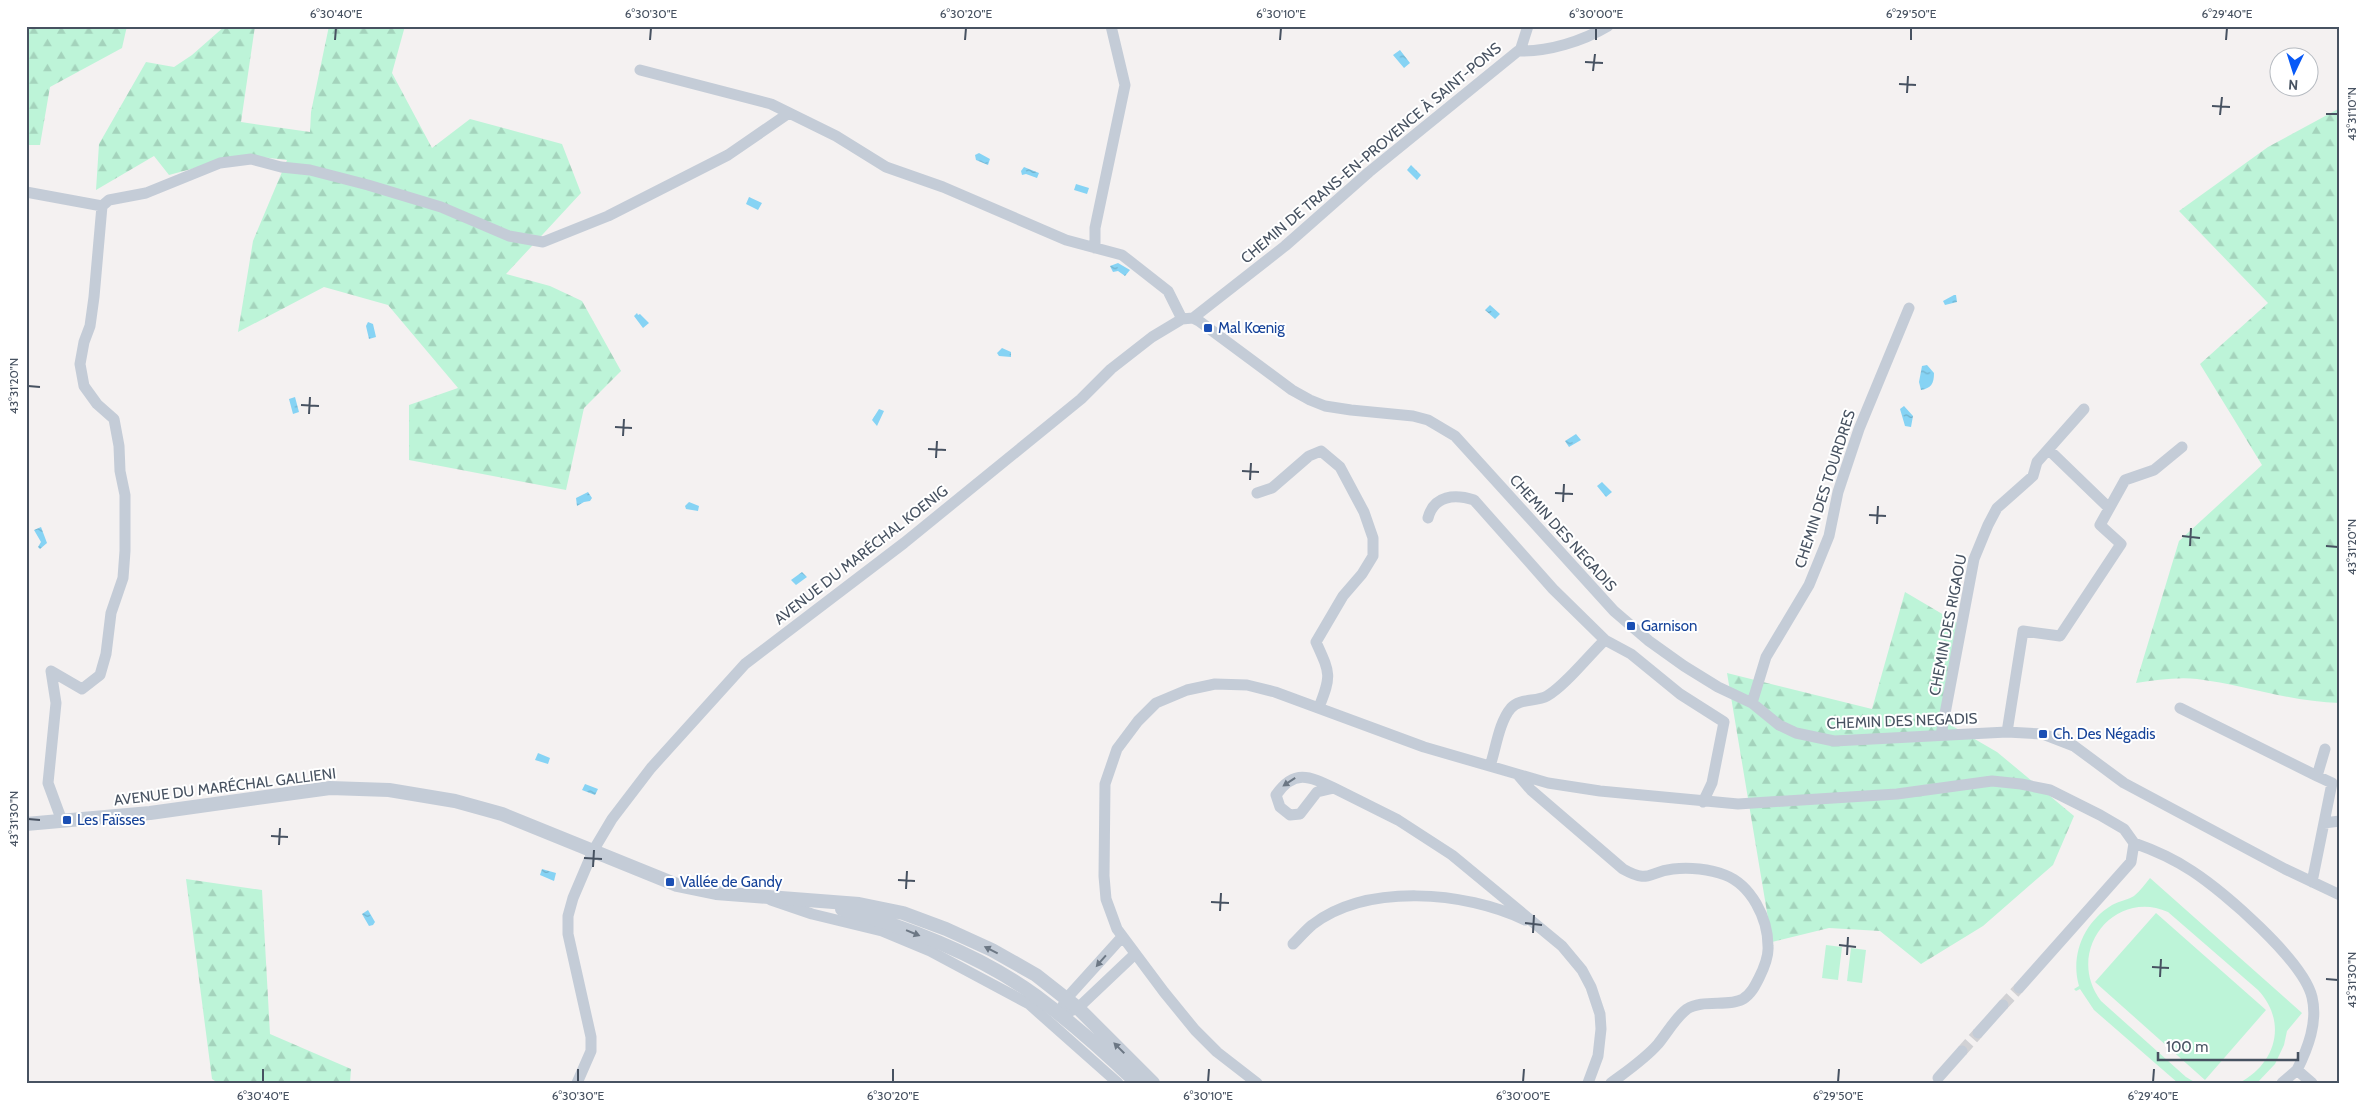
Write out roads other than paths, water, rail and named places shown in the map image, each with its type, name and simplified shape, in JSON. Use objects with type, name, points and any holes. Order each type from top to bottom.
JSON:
[{"type":"street","points":[[1095,248],[1095,228],[1125,86],[1111,26]]},
{"type":"street","points":[[1520,51],[1528,26]]},
{"type":"street","name":"CHEMIN DE TRANS-EN-PROVENCE À SAINT-PONS","points":[[1187,318],[1285,246],[1335,200],[1438,115],[1520,51],[1545,50],[1598,32],[1608,26]]},
{"type":"street","points":[[640,70],[771,104],[836,136],[886,167],[943,187],[1066,240],[1122,255],[1168,291],[1187,318]]},
{"type":"street","points":[[62,821],[48,783],[56,704],[51,671],[82,689],[100,675],[106,654],[111,613],[124,578],[125,495],[120,471],[119,446],[114,419],[97,404],[84,386],[80,364],[84,342],[90,326],[102,206],[109,200],[146,193],[220,163],[251,159],[281,167],[310,170],[368,185],[441,207],[509,236],[543,242],[608,216],[728,155],[789,113]]},
{"type":"street","points":[[26,192],[102,206]]},
{"type":"street","name":"CHEMIN DES TOURDRES","points":[[1752,702],[1766,657],[1809,585],[1829,536],[1838,492],[1859,429],[1909,308]]},
{"type":"street","name":"CHEMIN DES NEGADIS","points":[[1187,318],[1292,390],[1310,400],[1325,406],[1350,410],[1413,416],[1428,420],[1455,436],[1614,611],[1649,641],[1684,666],[1718,687],[1752,702],[1779,725],[1796,733],[1815,738],[1852,741],[2007,732],[2043,734],[2074,746],[2124,783],[2340,895]]},
{"type":"street","name":"AVENUE DU MARÉCHAL KOENIG","points":[[577,1083],[591,1051],[591,1037],[568,934],[568,916],[573,898],[592,851],[612,819],[651,768],[745,664],[904,543],[1081,399],[1111,369],[1152,337],[1187,318]]},
{"type":"street","name":"CHEMIN DES RIGAOU","points":[[1941,735],[1974,559],[1997,508],[2033,476],[2037,462],[2084,409]]},
{"type":"street","points":[[2007,732],[2023,631],[2060,636],[2121,544],[2100,525],[2125,480],[2154,470],[2182,447]]},
{"type":"street","points":[[2049,450],[2109,508]]},
{"type":"street","points":[[1257,493],[1272,488],[1309,456],[1321,451],[1340,467],[1364,512],[1373,538],[1373,556],[1343,596],[1316,642],[1329,669],[1328,685],[1319,707]]},
{"type":"street","points":[[1428,518],[1430,510],[1443,498],[1461,496],[1474,500],[1553,589],[1605,640],[1631,654],[1680,694],[1724,722],[1712,783],[1703,802]]},
{"type":"street","points":[[1490,766],[1506,716],[1512,706],[1526,700],[1546,696],[1560,685],[1605,640]]},
{"type":"street","points":[[1257,1083],[1217,1052],[1195,1030],[1122,937],[1117,929],[1106,898],[1104,876],[1105,784],[1117,749],[1138,721],[1156,703],[1187,690],[1215,684],[1248,685],[1275,692],[1424,747],[1518,775],[1573,787],[1703,802],[1738,804],[1898,794],[1992,780],[2050,790],[2124,829],[2134,843],[2152,850],[2192,871],[2276,942],[2297,968],[2312,997],[2310,1042],[2297,1070],[2282,1083]]},
{"type":"street","points":[[2180,708],[2332,784],[2312,882]]},
{"type":"street","points":[[2317,776],[2325,748]]},
{"type":"street","points":[[1518,775],[1531,790],[1623,870],[1638,878],[1652,876],[1672,869],[1707,870],[1725,874],[1742,883],[1758,907],[1765,924],[1768,946],[1765,964],[1754,989],[1742,1000],[1702,1004],[1688,1008],[1653,1049],[1611,1083]]},
{"type":"street","points":[[1334,788],[1317,792],[1300,814],[1290,815],[1280,807],[1276,795],[1284,784],[1297,776],[1311,778],[1334,788],[1398,820],[1452,856],[1562,946],[1582,970],[1591,987],[1600,1014],[1601,1029],[1598,1056],[1588,1083]]},
{"type":"street","name":"AVENUE DU MARÉCHAL GALLIENI","points":[[26,824],[160,812],[330,788],[390,790],[455,801],[483,809],[677,885],[716,893],[817,902]]},
{"type":"street","points":[[2324,823],[2340,821]]},
{"type":"street","points":[[2018,988],[2131,862],[2134,843]]},
{"type":"street","points":[[1293,944],[1313,925],[1331,914],[1359,904],[1397,896],[1455,898],[1483,904],[1515,915],[1540,927]]},
{"type":"street","points":[[761,897],[812,914],[882,931],[930,952],[973,974],[1029,1004],[1118,1083]]},
{"type":"street","points":[[817,902],[859,904],[903,914],[946,929],[992,950],[1036,975],[1078,1008],[1153,1083]]},
{"type":"street","points":[[817,902],[908,930],[991,968],[1035,995],[1059,1014],[1136,1083]]},
{"type":"street","points":[[1059,1014],[1066,999],[1122,937]]},
{"type":"street","points":[[1059,1014],[1078,1008],[1135,954]]},
{"type":"street","points":[[1978,1033],[2003,1006]]},
{"type":"street","points":[[1938,1078],[1962,1051]]},
{"type":"street","points":[[2297,1070],[2312,1083]]},
{"type":"water","points":[[1400,50],[1410,63],[1404,68],[1393,55]]},
{"type":"water","points":[[979,153],[990,159],[988,165],[976,160],[975,155]]},
{"type":"water","points":[[1411,165],[1421,175],[1417,180],[1407,170]]},
{"type":"water","points":[[1024,167],[1039,173],[1037,178],[1026,174],[1022,175],[1021,171]]},
{"type":"water","points":[[1076,184],[1089,188],[1087,194],[1074,190]]},
{"type":"water","points":[[749,197],[762,203],[758,210],[746,204]]},
{"type":"water","points":[[1118,263],[1130,270],[1125,276],[1118,271],[1113,272],[1110,266]]},
{"type":"water","points":[[1956,295],[1957,302],[1945,305],[1943,301]]},
{"type":"water","points":[[1490,305],[1500,314],[1495,319],[1485,310]]},
{"type":"water","points":[[637,313],[649,323],[643,328],[634,316]]},
{"type":"water","points":[[368,322],[373,324],[376,337],[369,339],[366,326]]},
{"type":"water","points":[[1002,348],[1011,352],[1011,357],[999,356],[997,353]]},
{"type":"water","points":[[1927,365],[1934,373],[1933,380],[1930,387],[1921,390],[1919,382],[1922,366]]},
{"type":"water","points":[[295,397],[299,412],[293,414],[289,399]]},
{"type":"water","points":[[1904,406],[1913,416],[1911,427],[1905,426],[1900,409]]},
{"type":"water","points":[[879,409],[884,411],[877,426],[872,420]]},
{"type":"water","points":[[1576,434],[1581,440],[1569,447],[1565,441]]},
{"type":"water","points":[[1602,482],[1612,492],[1606,497],[1597,486]]},
{"type":"water","points":[[588,492],[592,498],[590,501],[577,506],[576,498]]},
{"type":"water","points":[[689,502],[699,506],[698,511],[686,509],[685,506]]},
{"type":"water","points":[[41,527],[47,543],[40,549],[38,547],[41,542],[34,530]]},
{"type":"water","points":[[802,572],[807,577],[796,585],[791,580]]},
{"type":"water","points":[[538,753],[550,758],[548,764],[535,760]]},
{"type":"water","points":[[585,784],[598,789],[595,795],[582,790]]},
{"type":"water","points":[[542,869],[556,873],[554,881],[540,875]]},
{"type":"water","points":[[368,910],[375,922],[369,926],[362,914]]},
{"type":"tunnel","points":[[2003,1005],[2019,988]]},
{"type":"tunnel","points":[[1962,1051],[1978,1033]]},
{"type":"place","name":"Mal Kœnig","points":[[1208,328]]},
{"type":"place","name":"Garnison","points":[[1631,626]]},
{"type":"place","name":"Ch. Des Négadis","points":[[2043,734]]},
{"type":"place","name":"Les Faïsses","points":[[67,820]]},
{"type":"place","name":"Vallée de Gandy","points":[[670,882]]}]
